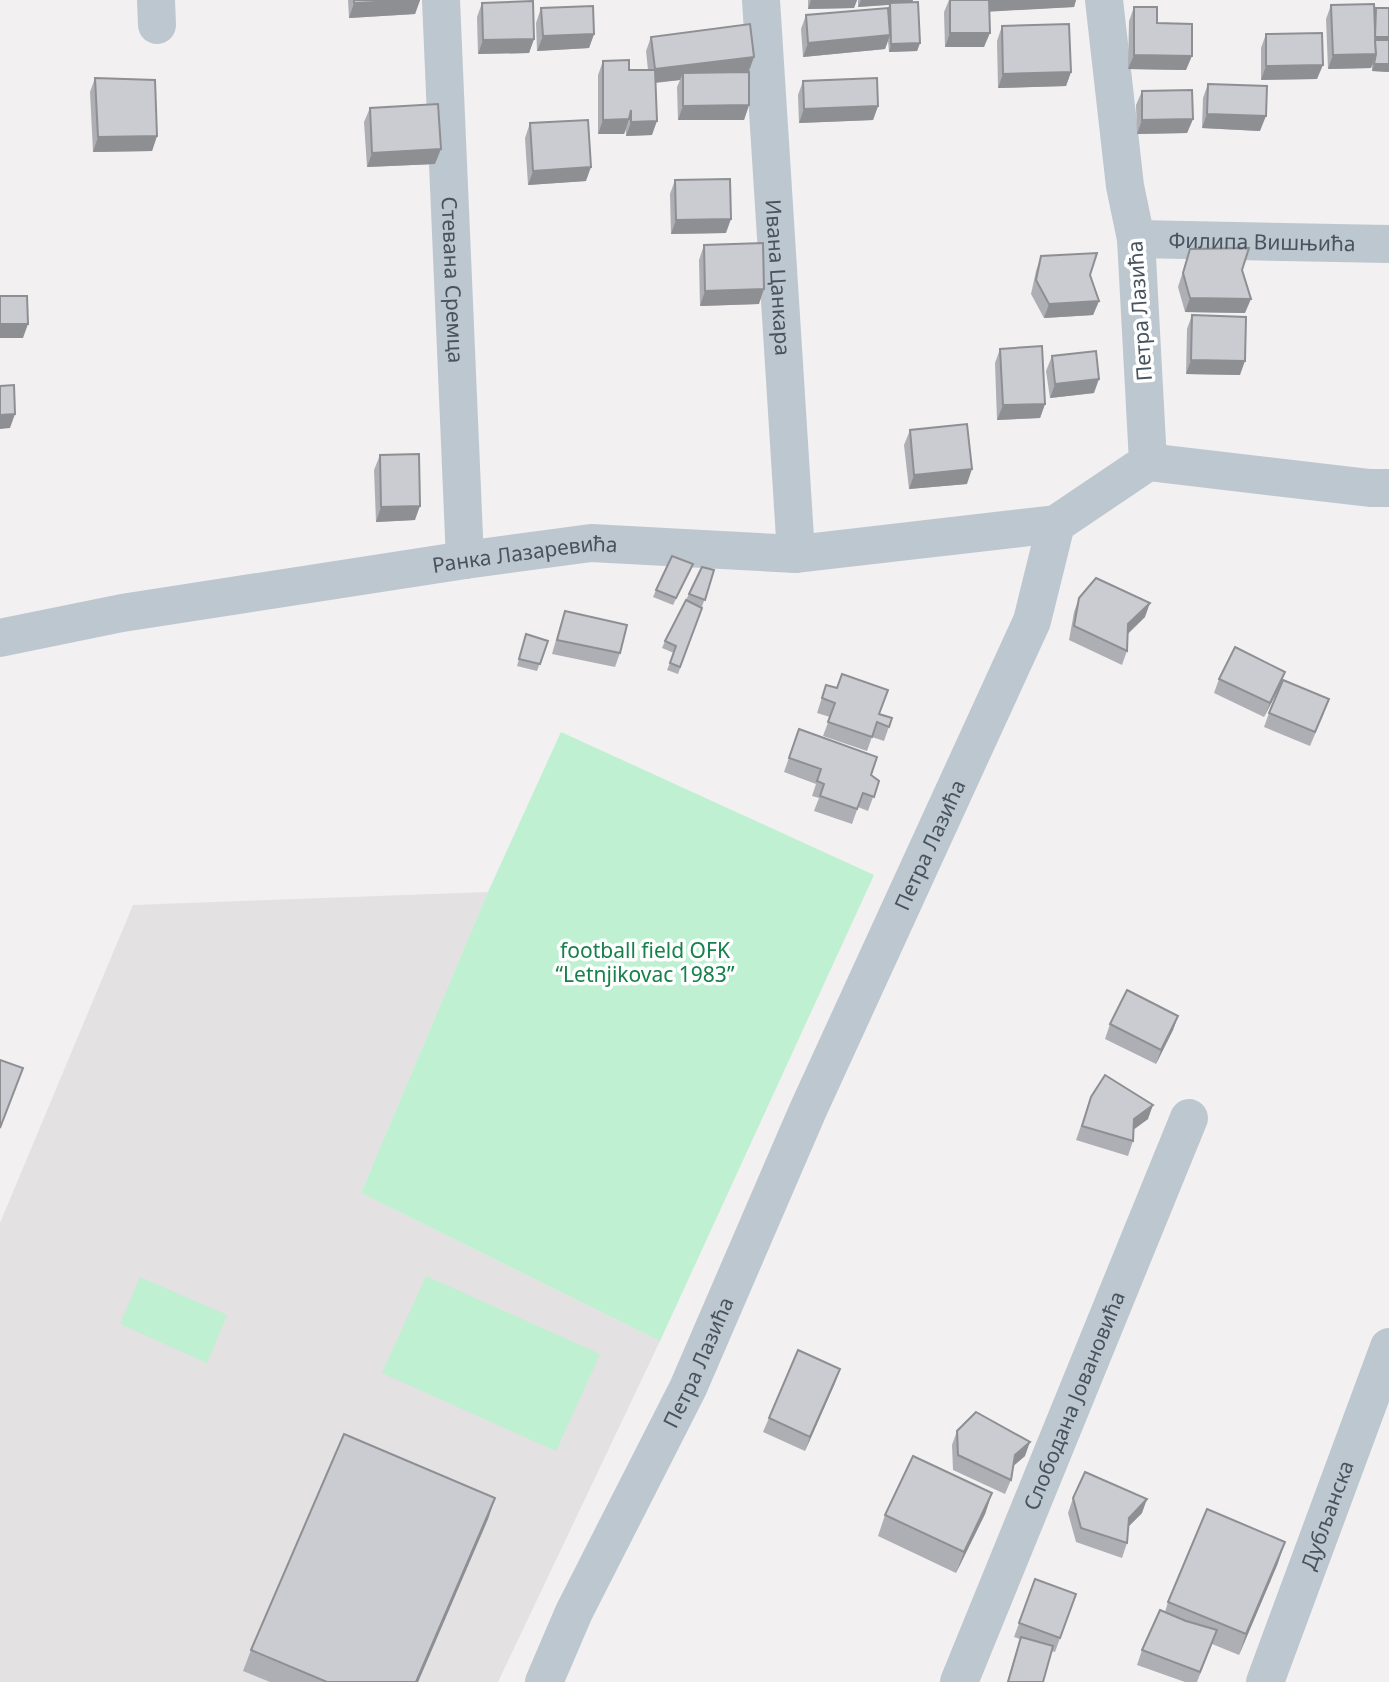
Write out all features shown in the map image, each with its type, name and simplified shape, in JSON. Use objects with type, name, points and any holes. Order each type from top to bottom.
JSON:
[{"type":"street","name":"Стевана Сремца","points":[[441,0],[465,560]]},
{"type":"street","name":"Ивана Цанкара","points":[[761,0],[796,554]]},
{"type":"street","name":"Петра Лазића","points":[[1104,0],[1125,186],[1136,239],[1148,462]]},
{"type":"street","name":"Филипа Вишњића","points":[[1136,239],[1389,244]]},
{"type":"street","points":[[1056,524],[1148,462],[1389,488]]},
{"type":"street","name":"Ранка Лазаревића","points":[[0,638],[122,613],[591,543],[796,554],[1056,524]]},
{"type":"street","name":"Петра Лазића","points":[[544,1682],[574,1612],[688,1388],[808,1110],[1032,621],[1056,524]]},
{"type":"street","name":"Слободана Јовановића","points":[[958,1682],[1189,1118]]},
{"type":"street","name":"Дубљанска","points":[[1265,1682],[1389,1347]]},
{"type":"shaded area","points":[[488,892],[361,1193],[660,1341],[498,1682],[0,1682],[0,1223],[133,905]]},
{"type":"green space","name":"football field OFK “Letnjikovac 1983”","points":[[561,732],[874,875],[660,1341],[361,1193],[488,892]]},
{"type":"green space","points":[[426,1276],[600,1354],[556,1451],[382,1373]]},
{"type":"green space","points":[[140,1277],[227,1315],[207,1363],[120,1324]]},
{"type":"building","points":[[354,0],[420,0],[354,3]]},
{"type":"building","points":[[950,0],[989,0],[990,33],[950,33]]},
{"type":"building","points":[[533,1],[534,39],[483,40],[482,3]]},
{"type":"building","points":[[918,2],[920,43],[891,44],[890,3]]},
{"type":"building","points":[[1374,4],[1376,54],[1333,55],[1331,5]]},
{"type":"building","points":[[593,6],[594,34],[543,36],[541,8]]},
{"type":"building","points":[[1134,7],[1157,7],[1157,23],[1192,24],[1192,56],[1134,55]]},
{"type":"building","points":[[888,8],[890,35],[808,43],[806,15]]},
{"type":"building","points":[[1376,8],[1389,8],[1389,37],[1375,37]]},
{"type":"building","points":[[750,24],[754,57],[655,69],[651,37]]},
{"type":"building","points":[[1069,24],[1071,72],[1003,74],[1002,26]]},
{"type":"building","points":[[1322,33],[1323,65],[1266,66],[1266,34]]},
{"type":"building","points":[[1375,40],[1389,40],[1389,64],[1374,64]]},
{"type":"building","points":[[629,60],[629,70],[655,70],[657,121],[631,122],[631,110],[629,119],[603,120],[603,61]]},
{"type":"building","points":[[749,72],[749,105],[683,106],[683,73]]},
{"type":"building","points":[[95,78],[155,80],[157,136],[98,137]]},
{"type":"building","points":[[877,78],[878,106],[804,109],[803,81]]},
{"type":"building","points":[[1208,84],[1267,86],[1266,116],[1207,114]]},
{"type":"building","points":[[1192,90],[1193,119],[1142,120],[1142,91]]},
{"type":"building","points":[[438,104],[441,149],[372,153],[370,108]]},
{"type":"building","points":[[588,120],[591,167],[533,171],[530,123]]},
{"type":"building","points":[[730,179],[731,219],[676,220],[675,180]]},
{"type":"building","points":[[763,243],[764,289],[705,291],[704,245]]},
{"type":"building","points":[[1249,248],[1242,270],[1251,299],[1190,298],[1183,273],[1190,249]]},
{"type":"building","points":[[1097,253],[1090,275],[1099,301],[1049,304],[1036,280],[1041,256]]},
{"type":"building","points":[[0,296],[27,296],[28,324],[0,324]]},
{"type":"building","points":[[1192,315],[1246,317],[1245,361],[1191,360]]},
{"type":"building","points":[[1042,346],[1045,404],[1003,405],[1000,349]]},
{"type":"building","points":[[1096,351],[1099,379],[1055,384],[1052,356]]},
{"type":"building","points":[[14,385],[15,414],[0,415],[0,386]]},
{"type":"building","points":[[967,424],[972,469],[914,475],[910,430]]},
{"type":"building","points":[[419,454],[420,506],[381,507],[380,455]]},
{"type":"building","points":[[672,556],[693,564],[676,598],[656,590]]},
{"type":"building","points":[[702,567],[714,570],[705,600],[689,594]]},
{"type":"building","points":[[1096,578],[1150,603],[1128,624],[1127,651],[1074,626],[1079,598]]},
{"type":"building","points":[[686,600],[702,608],[680,667],[670,663],[676,646],[665,641]]},
{"type":"building","points":[[565,611],[627,625],[620,653],[557,640]]},
{"type":"building","points":[[526,634],[548,641],[540,664],[519,659]]},
{"type":"building","points":[[1235,647],[1285,672],[1270,703],[1219,679]]},
{"type":"building","points":[[842,674],[888,690],[879,714],[892,718],[889,727],[877,722],[872,737],[828,722],[835,703],[822,698],[826,685],[837,688]]},
{"type":"building","points":[[1283,680],[1329,699],[1315,732],[1269,713]]},
{"type":"building","points":[[799,729],[877,757],[871,775],[879,781],[874,797],[863,793],[857,809],[820,796],[824,784],[817,781],[821,769],[789,758]]},
{"type":"building","points":[[1127,990],[1178,1016],[1161,1050],[1110,1024]]},
{"type":"building","points":[[0,1060],[23,1068],[0,1128]]},
{"type":"building","points":[[1105,1075],[1153,1105],[1134,1119],[1133,1141],[1082,1126],[1091,1097]]},
{"type":"building","points":[[798,1350],[840,1369],[810,1437],[769,1418]]},
{"type":"building","points":[[976,1412],[1030,1442],[1015,1455],[1011,1480],[958,1455],[957,1431]]},
{"type":"building","points":[[344,1434],[495,1498],[416,1682],[327,1682],[251,1650]]},
{"type":"building","points":[[913,1456],[992,1493],[964,1552],[885,1515]]},
{"type":"building","points":[[1085,1472],[1147,1499],[1129,1518],[1127,1543],[1081,1528],[1073,1498]]},
{"type":"building","points":[[1207,1509],[1285,1542],[1246,1634],[1168,1602]]},
{"type":"building","points":[[1035,1579],[1076,1594],[1060,1638],[1019,1623]]},
{"type":"building","points":[[1160,1610],[1217,1630],[1200,1672],[1142,1650]]},
{"type":"building","points":[[1021,1637],[1053,1646],[1043,1682],[1008,1682]]}]
